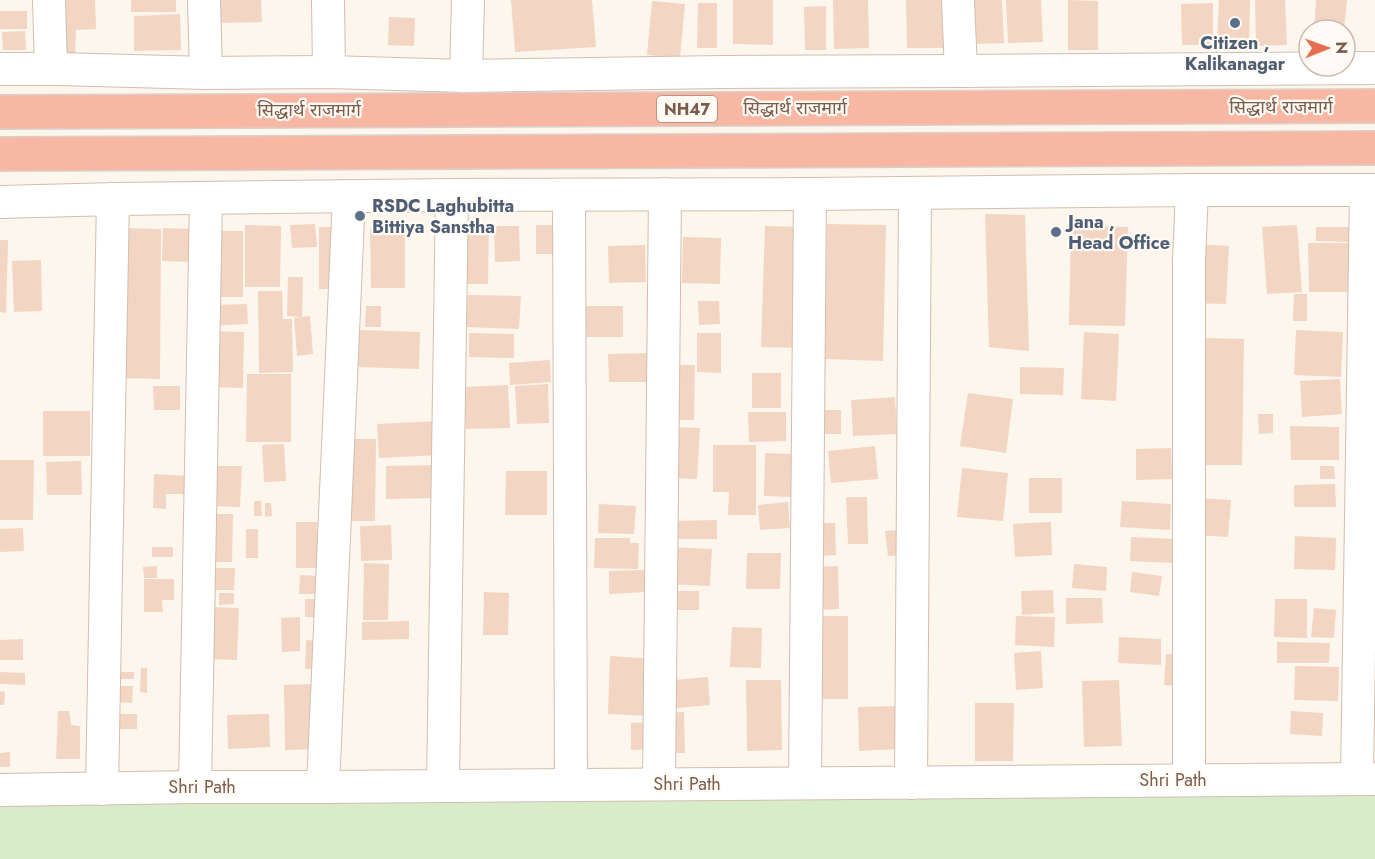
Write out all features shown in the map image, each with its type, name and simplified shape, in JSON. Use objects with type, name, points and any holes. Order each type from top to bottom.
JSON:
[{"type":"highway","name":"सिद्धार्थ राजमार्ग","points":[[0,112],[1375,106]]},
{"type":"highway","points":[[0,154],[1375,148]]},
{"type":"street","points":[[49,0],[51,69]]},
{"type":"street","points":[[204,0],[206,73]]},
{"type":"street","points":[[328,0],[329,72]]},
{"type":"street","points":[[466,76],[468,0]]},
{"type":"street","points":[[958,0],[960,71]]},
{"type":"street","points":[[0,69],[206,73],[329,72],[466,76],[1375,68]]},
{"type":"street","points":[[1189,780],[1189,273],[1192,190]]},
{"type":"street","points":[[0,202],[452,195],[1370,191],[1366,779]]},
{"type":"street","points":[[911,783],[915,193]]},
{"type":"street","points":[[659,784],[665,194]]},
{"type":"street","points":[[805,783],[810,194]]},
{"type":"street","points":[[443,786],[452,195]]},
{"type":"street","points":[[569,195],[571,785]]},
{"type":"street","points":[[323,787],[349,196]]},
{"type":"street","points":[[195,787],[206,198]]},
{"type":"street","points":[[102,789],[112,199]]},
{"type":"street","name":"Shri Path","points":[[0,790],[1366,779]]},
{"type":"green space","points":[[1375,793],[1375,859],[0,859],[0,797]]},
{"type":"building","points":[[58,0],[95,0],[96,29],[76,30],[75,60],[57,60]]},
{"type":"building","points":[[131,0],[176,0],[176,12],[131,12]]},
{"type":"building","points":[[214,0],[261,0],[262,22],[215,23]]},
{"type":"building","points":[[511,0],[592,0],[596,47],[515,52]]},
{"type":"building","points":[[733,0],[773,0],[773,45],[733,44]]},
{"type":"building","points":[[833,0],[868,0],[869,48],[834,49]]},
{"type":"building","points":[[906,0],[943,0],[944,48],[907,48]]},
{"type":"building","points":[[970,0],[1002,0],[1004,43],[972,44]]},
{"type":"building","points":[[1006,0],[1041,0],[1043,42],[1008,43]]},
{"type":"building","points":[[1068,0],[1098,1],[1098,50],[1068,50]]},
{"type":"building","points":[[1219,0],[1250,0],[1249,46],[1217,45]]},
{"type":"building","points":[[1255,0],[1285,0],[1287,45],[1256,46]]},
{"type":"building","points":[[1316,0],[1347,0],[1345,18],[1315,18]]},
{"type":"building","points":[[652,1],[685,4],[680,58],[647,55]]},
{"type":"building","points":[[698,3],[717,3],[717,48],[697,48]]},
{"type":"building","points":[[1213,3],[1213,45],[1182,45],[1181,4]]},
{"type":"building","points":[[826,6],[826,50],[805,50],[804,7]]},
{"type":"building","points":[[0,11],[27,11],[27,29],[0,29]]},
{"type":"building","points":[[180,14],[181,50],[134,51],[134,16]]},
{"type":"building","points":[[389,17],[415,18],[414,46],[388,45]]},
{"type":"building","points":[[25,31],[26,50],[3,50],[2,32]]},
{"type":"building","points":[[985,214],[1025,215],[1029,351],[989,347]]},
{"type":"building","points":[[465,222],[489,223],[488,284],[463,284]]},
{"type":"building","points":[[315,224],[317,247],[292,248],[290,225]]},
{"type":"building","points":[[827,224],[886,225],[883,361],[824,359]]},
{"type":"building","points":[[245,225],[281,226],[280,287],[245,287]]},
{"type":"building","points":[[536,225],[555,225],[555,254],[536,254]]},
{"type":"building","points":[[1071,225],[1128,227],[1125,326],[1069,325]]},
{"type":"building","points":[[1297,225],[1302,292],[1267,294],[1262,227]]},
{"type":"building","points":[[494,226],[519,226],[520,261],[495,262]]},
{"type":"building","points":[[765,226],[804,227],[800,348],[761,347]]},
{"type":"building","points":[[319,227],[340,227],[340,289],[319,289]]},
{"type":"building","points":[[1316,227],[1351,227],[1351,242],[1316,241]]},
{"type":"building","points":[[123,228],[161,229],[160,379],[121,378]]},
{"type":"building","points":[[163,228],[192,229],[192,262],[162,261]]},
{"type":"building","points":[[370,228],[405,228],[405,288],[371,288]]},
{"type":"building","points":[[211,231],[243,231],[243,297],[211,297]]},
{"type":"building","points":[[683,237],[721,238],[720,284],[682,283]]},
{"type":"building","points":[[0,240],[8,240],[6,313],[0,312]]},
{"type":"building","points":[[1308,243],[1352,243],[1353,292],[1309,292]]},
{"type":"building","points":[[1196,244],[1229,246],[1226,304],[1193,303]]},
{"type":"building","points":[[645,245],[646,282],[609,283],[608,246]]},
{"type":"building","points":[[41,260],[42,311],[14,312],[12,261]]},
{"type":"building","points":[[288,277],[303,277],[302,317],[287,316]]},
{"type":"building","points":[[258,291],[282,291],[283,319],[292,319],[293,372],[259,373]]},
{"type":"building","points":[[1294,294],[1307,294],[1307,321],[1293,321]]},
{"type":"building","points":[[468,295],[521,296],[519,329],[466,327]]},
{"type":"building","points":[[698,301],[719,301],[720,324],[699,325]]},
{"type":"building","points":[[247,304],[248,324],[211,326],[211,305]]},
{"type":"building","points":[[366,306],[381,306],[381,327],[365,327]]},
{"type":"building","points":[[579,306],[623,306],[623,337],[579,337]]},
{"type":"building","points":[[310,316],[313,354],[297,356],[294,318]]},
{"type":"building","points":[[359,330],[420,332],[419,369],[358,367]]},
{"type":"building","points":[[1296,330],[1343,332],[1341,377],[1294,375]]},
{"type":"building","points":[[210,331],[244,332],[243,388],[209,387]]},
{"type":"building","points":[[1084,332],[1119,334],[1116,401],[1081,399]]},
{"type":"building","points":[[469,333],[514,334],[514,358],[469,357]]},
{"type":"building","points":[[697,333],[721,333],[721,373],[697,372]]},
{"type":"building","points":[[1205,338],[1244,339],[1242,465],[1203,465]]},
{"type":"building","points":[[650,353],[651,382],[609,382],[608,354]]},
{"type":"building","points":[[550,360],[551,382],[510,385],[509,363]]},
{"type":"building","points":[[668,365],[695,365],[694,420],[668,420]]},
{"type":"building","points":[[1020,367],[1064,368],[1063,395],[1020,394]]},
{"type":"building","points":[[752,373],[781,373],[781,408],[752,408]]},
{"type":"building","points":[[247,374],[291,374],[291,442],[246,442]]},
{"type":"building","points":[[1340,379],[1342,414],[1302,417],[1300,381]]},
{"type":"building","points":[[548,384],[549,423],[517,424],[515,386]]},
{"type":"building","points":[[508,385],[510,428],[466,429],[464,387]]},
{"type":"building","points":[[153,386],[180,386],[180,410],[154,410]]},
{"type":"building","points":[[968,393],[1013,399],[1006,453],[960,446]]},
{"type":"building","points":[[895,397],[897,434],[853,436],[851,400]]},
{"type":"building","points":[[813,410],[841,410],[841,434],[814,434]]},
{"type":"building","points":[[43,411],[90,411],[90,456],[43,456]]},
{"type":"building","points":[[748,412],[786,412],[786,441],[749,442]]},
{"type":"building","points":[[1258,414],[1273,414],[1273,433],[1259,434]]},
{"type":"building","points":[[439,421],[441,455],[379,458],[377,424]]},
{"type":"building","points":[[1290,426],[1339,427],[1339,460],[1291,460]]},
{"type":"building","points":[[673,427],[700,428],[697,479],[671,478]]},
{"type":"building","points":[[349,439],[376,439],[375,521],[349,521]]},
{"type":"building","points":[[284,444],[286,481],[264,482],[262,445]]},
{"type":"building","points":[[713,445],[756,445],[756,515],[728,515],[729,492],[713,492]]},
{"type":"building","points":[[875,446],[878,479],[831,483],[828,451]]},
{"type":"building","points":[[1171,448],[1172,479],[1136,480],[1136,449]]},
{"type":"building","points":[[765,453],[793,454],[791,497],[764,496]]},
{"type":"building","points":[[0,460],[34,460],[33,520],[0,520]]},
{"type":"building","points":[[81,461],[82,495],[47,495],[46,462]]},
{"type":"building","points":[[439,465],[440,498],[386,499],[386,466]]},
{"type":"building","points":[[211,466],[242,466],[240,507],[210,506]]},
{"type":"building","points":[[1320,466],[1334,466],[1335,479],[1320,479]]},
{"type":"building","points":[[962,468],[1008,473],[1003,521],[957,517]]},
{"type":"building","points":[[506,471],[547,471],[547,515],[505,515]]},
{"type":"building","points":[[154,474],[187,476],[186,494],[166,494],[166,509],[153,508]]},
{"type":"building","points":[[1029,478],[1062,478],[1062,513],[1029,513]]},
{"type":"building","points":[[1335,484],[1336,507],[1294,507],[1294,485]]},
{"type":"building","points":[[846,497],[867,497],[868,544],[848,544]]},
{"type":"building","points":[[1199,498],[1231,500],[1228,537],[1196,535]]},
{"type":"building","points":[[254,501],[261,501],[262,516],[254,516]]},
{"type":"building","points":[[1122,501],[1171,504],[1170,530],[1120,527]]},
{"type":"building","points":[[788,502],[790,528],[760,530],[758,505]]},
{"type":"building","points":[[265,503],[271,503],[272,516],[265,517]]},
{"type":"building","points":[[599,504],[636,506],[634,534],[598,533]]},
{"type":"building","points":[[216,514],[233,514],[232,562],[215,562]]},
{"type":"building","points":[[717,520],[717,539],[668,539],[668,521]]},
{"type":"building","points":[[296,522],[317,522],[317,568],[296,568]]},
{"type":"building","points":[[1051,522],[1052,555],[1015,557],[1013,524]]},
{"type":"building","points":[[821,523],[835,523],[836,555],[822,556]]},
{"type":"building","points":[[391,525],[392,560],[361,561],[360,526]]},
{"type":"building","points":[[23,528],[24,551],[0,552],[0,529]]},
{"type":"building","points":[[246,529],[258,529],[258,558],[246,558]]},
{"type":"building","points":[[898,530],[901,555],[888,556],[885,531]]},
{"type":"building","points":[[1295,536],[1336,538],[1335,570],[1294,569]]},
{"type":"building","points":[[1131,537],[1174,539],[1173,563],[1130,561]]},
{"type":"building","points":[[595,538],[630,538],[630,543],[639,543],[638,569],[594,568]]},
{"type":"building","points":[[152,547],[173,547],[173,557],[152,557]]},
{"type":"building","points":[[669,547],[712,549],[710,586],[667,584]]},
{"type":"building","points":[[747,553],[781,553],[780,589],[746,589]]},
{"type":"building","points":[[364,563],[389,564],[388,620],[363,620]]},
{"type":"building","points":[[1074,564],[1107,567],[1106,591],[1072,588]]},
{"type":"building","points":[[157,566],[157,578],[144,578],[143,567]]},
{"type":"building","points":[[838,566],[839,609],[817,610],[816,567]]},
{"type":"building","points":[[216,568],[235,568],[234,590],[215,590]]},
{"type":"building","points":[[645,570],[646,592],[609,594],[609,571]]},
{"type":"building","points":[[1132,572],[1162,576],[1159,596],[1130,592]]},
{"type":"building","points":[[300,575],[319,576],[319,594],[299,594]]},
{"type":"building","points":[[144,579],[174,579],[174,600],[162,600],[163,612],[144,612]]},
{"type":"building","points":[[1053,590],[1054,613],[1022,615],[1021,591]]},
{"type":"building","points":[[667,591],[699,591],[699,610],[667,610]]},
{"type":"building","points":[[484,592],[509,593],[508,635],[483,635]]},
{"type":"building","points":[[219,593],[234,593],[234,604],[219,605]]},
{"type":"building","points":[[1066,598],[1102,598],[1103,623],[1066,624]]},
{"type":"building","points":[[305,599],[318,599],[318,617],[305,617]]},
{"type":"building","points":[[1275,599],[1307,599],[1307,638],[1274,637]]},
{"type":"building","points":[[210,607],[239,608],[237,660],[208,659]]},
{"type":"building","points":[[1314,608],[1336,610],[1334,638],[1311,637]]},
{"type":"building","points":[[813,616],[848,616],[848,699],[812,699]]},
{"type":"building","points":[[1016,616],[1055,617],[1054,647],[1015,645]]},
{"type":"building","points":[[300,617],[300,651],[282,652],[281,618]]},
{"type":"building","points":[[409,621],[409,639],[362,640],[362,622]]},
{"type":"building","points":[[732,627],[762,628],[761,668],[730,667]]},
{"type":"building","points":[[1119,637],[1161,639],[1161,665],[1118,663]]},
{"type":"building","points":[[23,639],[23,660],[0,660],[0,640]]},
{"type":"building","points":[[306,640],[318,641],[316,669],[305,669]]},
{"type":"building","points":[[1277,642],[1330,643],[1329,663],[1277,663]]},
{"type":"building","points":[[1041,651],[1043,688],[1016,690],[1014,653]]},
{"type":"building","points":[[1166,654],[1182,655],[1180,686],[1164,685]]},
{"type":"building","points":[[610,656],[655,659],[653,716],[608,714]]},
{"type":"building","points":[[1295,666],[1339,667],[1338,701],[1294,700]]},
{"type":"building","points":[[141,668],[147,668],[147,693],[140,692]]},
{"type":"building","points":[[0,672],[25,673],[25,685],[0,684]]},
{"type":"building","points":[[113,672],[134,672],[134,679],[113,679]]},
{"type":"building","points":[[708,677],[710,705],[665,709],[663,681]]},
{"type":"building","points":[[746,680],[781,680],[782,750],[747,751]]},
{"type":"building","points":[[1119,680],[1122,746],[1084,747],[1082,681]]},
{"type":"building","points":[[315,684],[316,749],[285,750],[284,685]]},
{"type":"building","points":[[111,686],[133,686],[132,703],[111,702]]},
{"type":"building","points":[[0,691],[5,692],[4,705],[0,705]]},
{"type":"building","points":[[975,703],[1014,703],[1013,761],[975,761]]},
{"type":"building","points":[[897,706],[898,749],[859,751],[858,707]]},
{"type":"building","points":[[58,711],[69,711],[71,725],[80,726],[80,759],[56,759]]},
{"type":"building","points":[[1291,711],[1323,713],[1322,736],[1290,734]]},
{"type":"building","points":[[684,712],[685,753],[662,753],[661,713]]},
{"type":"building","points":[[120,714],[137,714],[137,729],[120,729]]},
{"type":"building","points":[[269,714],[270,747],[228,749],[227,715]]},
{"type":"building","points":[[652,722],[653,749],[631,750],[631,723]]},
{"type":"building","points":[[10,752],[10,767],[0,767],[0,753]]},
{"type":"place","name":"Citizen , Kalikanagar","points":[[1235,23]]},
{"type":"place","name":"RSDC Laghubitta Bittiya Sanstha","points":[[360,216]]},
{"type":"place","name":"Jana , Head Office","points":[[1056,232]]}]
